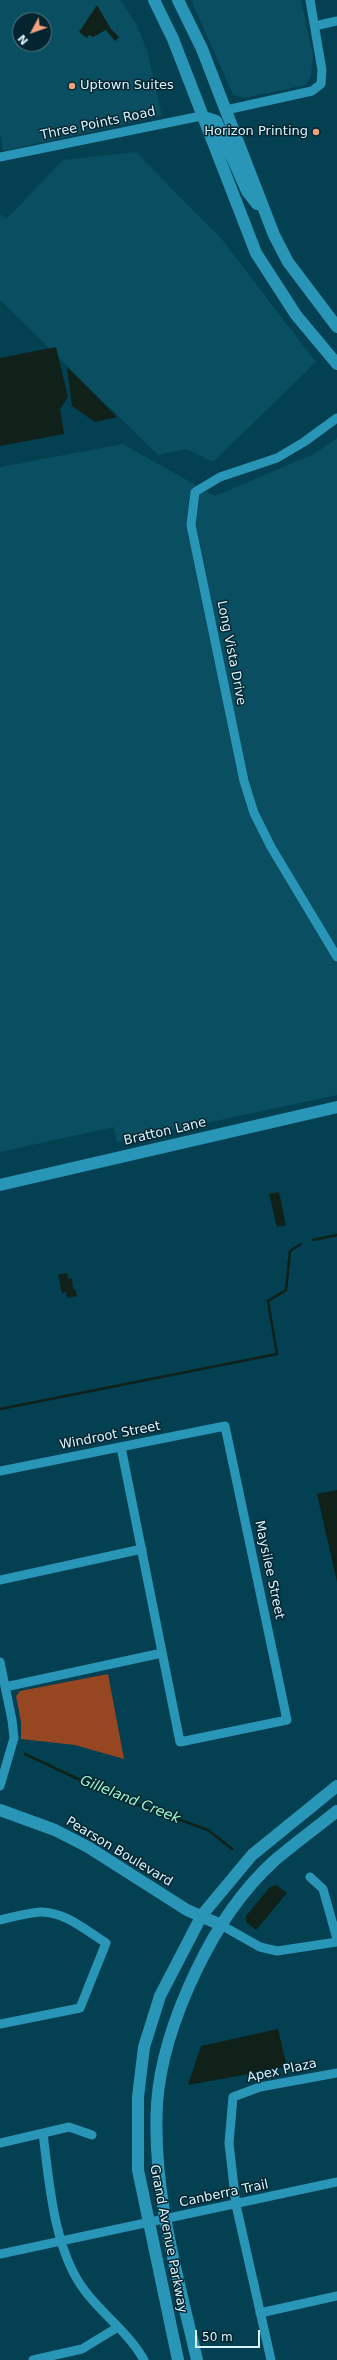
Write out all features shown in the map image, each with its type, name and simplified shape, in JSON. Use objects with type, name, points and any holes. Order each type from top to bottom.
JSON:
[{"type":"street","points":[[154,0],[173,39],[201,116],[260,260],[296,315],[337,364]]},
{"type":"street","points":[[178,0],[202,49],[266,216],[288,262],[323,311],[337,327]]},
{"type":"street","points":[[226,110],[312,91],[321,84],[322,70],[310,0]]},
{"type":"street","points":[[315,26],[337,21]]},
{"type":"street","points":[[201,116],[216,121],[247,191],[266,216]]},
{"type":"street","name":"Three Points Road","points":[[0,157],[201,116]]},
{"type":"street","name":"Long Vista Drive","points":[[337,418],[304,442],[277,458],[220,477],[195,492],[192,526],[244,781],[254,813],[271,847],[337,957]]},
{"type":"street","name":"Bratton Lane","points":[[0,1185],[337,1107]]},
{"type":"street","name":"Windroot Street","points":[[0,1471],[225,1426]]},
{"type":"street","name":"Maysilee Street","points":[[162,1653],[180,1742],[287,1720],[225,1426]]},
{"type":"street","points":[[5,1687],[162,1653],[121,1447]]},
{"type":"street","points":[[0,1580],[142,1549]]},
{"type":"street","points":[[0,1662],[12,1720],[14,1738],[0,1786]]},
{"type":"street","name":"Grand Avenue Parkway","points":[[178,2360],[138,2170],[138,2097],[144,2047],[160,1996],[202,1915],[252,1855],[337,1786]]},
{"type":"street","name":"Pearson Boulevard","points":[[0,1810],[55,1830],[100,1855],[187,1910],[202,1915],[221,1925]]},
{"type":"street","name":"Grand Avenue Parkway","points":[[197,2360],[165,2220],[158,2156],[157,2104],[166,2046],[185,1994],[221,1925],[247,1890],[274,1862],[337,1811]]},
{"type":"street","points":[[310,1876],[323,1889],[337,1939]]},
{"type":"street","points":[[0,1920],[41,1912],[55,1914],[70,1920],[106,1943],[80,2008],[0,2024]]},
{"type":"street","points":[[221,1925],[260,1947],[277,1951],[337,1942]]},
{"type":"street","name":"Apex Plaza","points":[[236,2205],[229,2144],[233,2097],[260,2087],[337,2073]]},
{"type":"street","points":[[0,2142],[69,2127],[92,2135]]},
{"type":"street","points":[[43,2133],[48,2182],[62,2242],[76,2279],[134,2345],[144,2360]]},
{"type":"street","name":"Canberra Trail","points":[[0,2254],[47,2243],[62,2242],[148,2222],[165,2220],[236,2205],[337,2182]]},
{"type":"street","points":[[236,2205],[271,2360]]},
{"type":"street","points":[[260,2312],[337,2296]]},
{"type":"street","points":[[33,2360],[82,2349],[118,2327]]},
{"type":"shaded area","points":[[0,0],[121,0],[137,26],[147,50],[162,116],[3,151],[0,132]]},
{"type":"shaded area","points":[[191,0],[301,0],[313,56],[311,75],[306,85],[244,98],[233,95]]},
{"type":"shaded area","points":[[97,5],[111,29],[119,37],[115,41],[106,30],[93,37],[89,35],[87,38],[79,32]]},
{"type":"shaded area","points":[[136,152],[220,237],[316,362],[213,462],[186,449],[158,455],[0,300],[0,214],[6,219],[63,160]]},
{"type":"shaded area","points":[[56,347],[68,397],[60,409],[64,434],[0,446],[0,358]]},
{"type":"shaded area","points":[[67,367],[117,417],[95,422],[72,406]]},
{"type":"shaded area","points":[[337,438],[337,1095],[117,1142],[114,1127],[0,1152],[0,467],[123,444],[215,496],[314,454]]},
{"type":"shaded area","points":[[279,1192],[286,1225],[277,1227],[269,1194]]},
{"type":"shaded area","points":[[67,1273],[68,1279],[72,1278],[73,1289],[75,1289],[77,1296],[67,1298],[66,1292],[62,1293],[58,1275]]},
{"type":"shaded area","points":[[337,1490],[337,1582],[317,1494]]},
{"type":"shaded area","points":[[108,1674],[124,1759],[75,1745],[21,1739],[21,1722],[16,1696],[20,1691]]},
{"type":"shaded area","points":[[276,1885],[287,1893],[256,1930],[246,1922],[246,1916],[270,1887]]},
{"type":"shaded area","points":[[278,2029],[287,2067],[188,2085],[201,2046]]},
{"type":"waterway","points":[[313,1240],[337,1235]]},
{"type":"waterway","points":[[0,1409],[277,1354],[268,1301],[286,1290],[290,1251],[301,1244]]},
{"type":"waterway","name":"Gilleland Creek","points":[[25,1754],[114,1796],[208,1830],[232,1849]]},
{"type":"place","name":"Uptown Suites","points":[[72,86]]},
{"type":"place","name":"Horizon Printing","points":[[316,132]]}]
